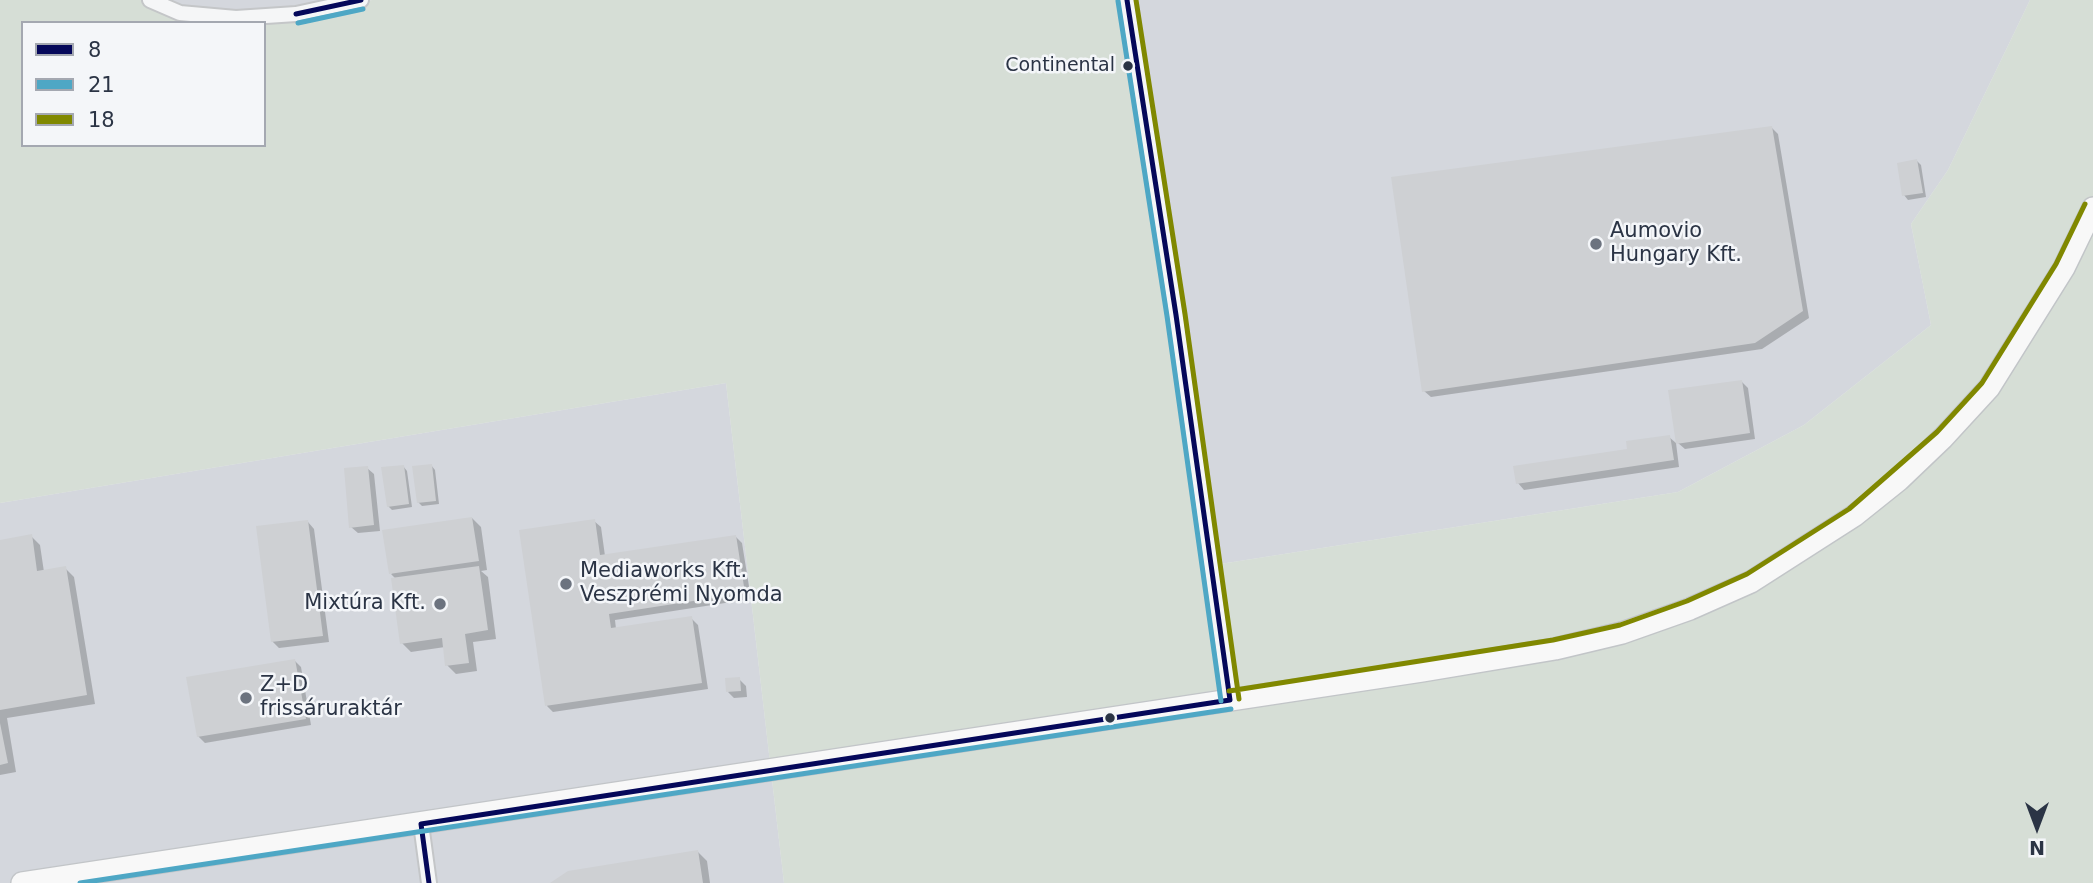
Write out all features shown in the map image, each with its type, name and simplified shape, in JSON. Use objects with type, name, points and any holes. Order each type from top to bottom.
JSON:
[{"type":"main road","points":[[22,883],[1230,700],[1555,649],[1622,633],[1690,609],[1751,582],[1854,516],[1899,480],[1943,438],[1989,387],[2064,268],[2093,208]]},
{"type":"street","points":[[150,0],[180,13],[236,18],[296,14],[361,0]]},
{"type":"street","points":[[1127,0],[1174,302],[1230,700]]},
{"type":"street","points":[[421,824],[429,883]]},
{"type":"shaded area","points":[[0,0],[144,0],[179,16],[296,16],[372,0],[1125,0],[1214,565],[1678,492],[1804,425],[1931,325],[1911,224],[1948,170],[2030,0],[2093,0],[2093,883],[784,883],[726,383],[0,503]]},
{"type":"shaded area","points":[[144,0],[372,0],[296,16],[236,20]]},
{"type":"shaded area","points":[[1125,0],[2030,0],[1948,170],[1911,224],[1931,325],[1804,425],[1678,492],[1214,565]]},
{"type":"shaded area","points":[[726,383],[784,883],[0,883],[0,503]]},
{"type":"building","name":"Aumovio Hungary Kft.","points":[[1772,126],[1803,311],[1755,343],[1422,392],[1391,177]]},
{"type":"building","points":[[1917,159],[1923,193],[1902,196],[1897,163]]},
{"type":"building","points":[[1742,380],[1750,433],[1676,444],[1668,390]]},
{"type":"building","points":[[1670,435],[1674,460],[1516,484],[1513,466],[1627,449],[1626,441]]},
{"type":"building","points":[[432,464],[436,501],[417,503],[412,466]]},
{"type":"building","points":[[404,465],[409,504],[387,507],[381,467]]},
{"type":"building","points":[[368,466],[374,525],[349,528],[344,468]]},
{"type":"building","points":[[472,517],[479,561],[389,574],[382,530]]},
{"type":"building","name":"Mediaworks Kft. Veszprémi Nyomda","points":[[595,519],[600,555],[736,535],[745,593],[609,614],[611,628],[692,616],[702,683],[545,706],[519,530]]},
{"type":"building","name":"Z+D frissáruraktár","points":[[308,520],[323,636],[271,642],[256,526]]},
{"type":"building","points":[[32,534],[37,571],[66,566],[87,695],[0,710],[0,540]]},
{"type":"building","name":"Mixtúra Kft.","points":[[479,566],[488,630],[465,634],[469,663],[445,666],[442,638],[400,644],[391,578]]},
{"type":"building","name":"Z+D frissáruraktár","points":[[295,659],[306,719],[197,737],[186,677]]},
{"type":"building","points":[[740,677],[741,691],[726,692],[725,678]]},
{"type":"building","points":[[0,723],[8,763],[0,765]]},
{"type":"building","points":[[698,850],[703,883],[550,883],[568,871]]},
{"type":"transit line","name":"8","points":[[296,14],[361,0]]},
{"type":"transit line","name":"8","points":[[1127,0],[1176,315],[1230,700]]},
{"type":"transit line","name":"18","points":[[1136,0],[1185,314],[1239,699]]},
{"type":"transit line","name":"21","points":[[1118,1],[1167,316],[1221,701]]},
{"type":"transit line","name":"21","points":[[298,23],[363,9]]},
{"type":"transit line","name":"18","points":[[1229,691],[1553,640],[1620,625],[1687,601],[1747,574],[1849,509],[1937,432],[1982,383],[2056,264],[2085,204]]},
{"type":"transit line","name":"8","points":[[421,824],[1230,700]]},
{"type":"transit line","name":"21","points":[[80,883],[1231,709]]},
{"type":"transit line","name":"8","points":[[421,824],[429,883]]},
{"type":"place","name":"Continental","points":[[1128,66]]},
{"type":"place","name":"Aumovio Hungary Kft.","points":[[1596,244]]},
{"type":"place","name":"Mediaworks Kft. Veszprémi Nyomda","points":[[566,584]]},
{"type":"place","name":"Mixtúra Kft.","points":[[440,604]]},
{"type":"place","name":"Z+D frissáruraktár","points":[[246,698]]}]
